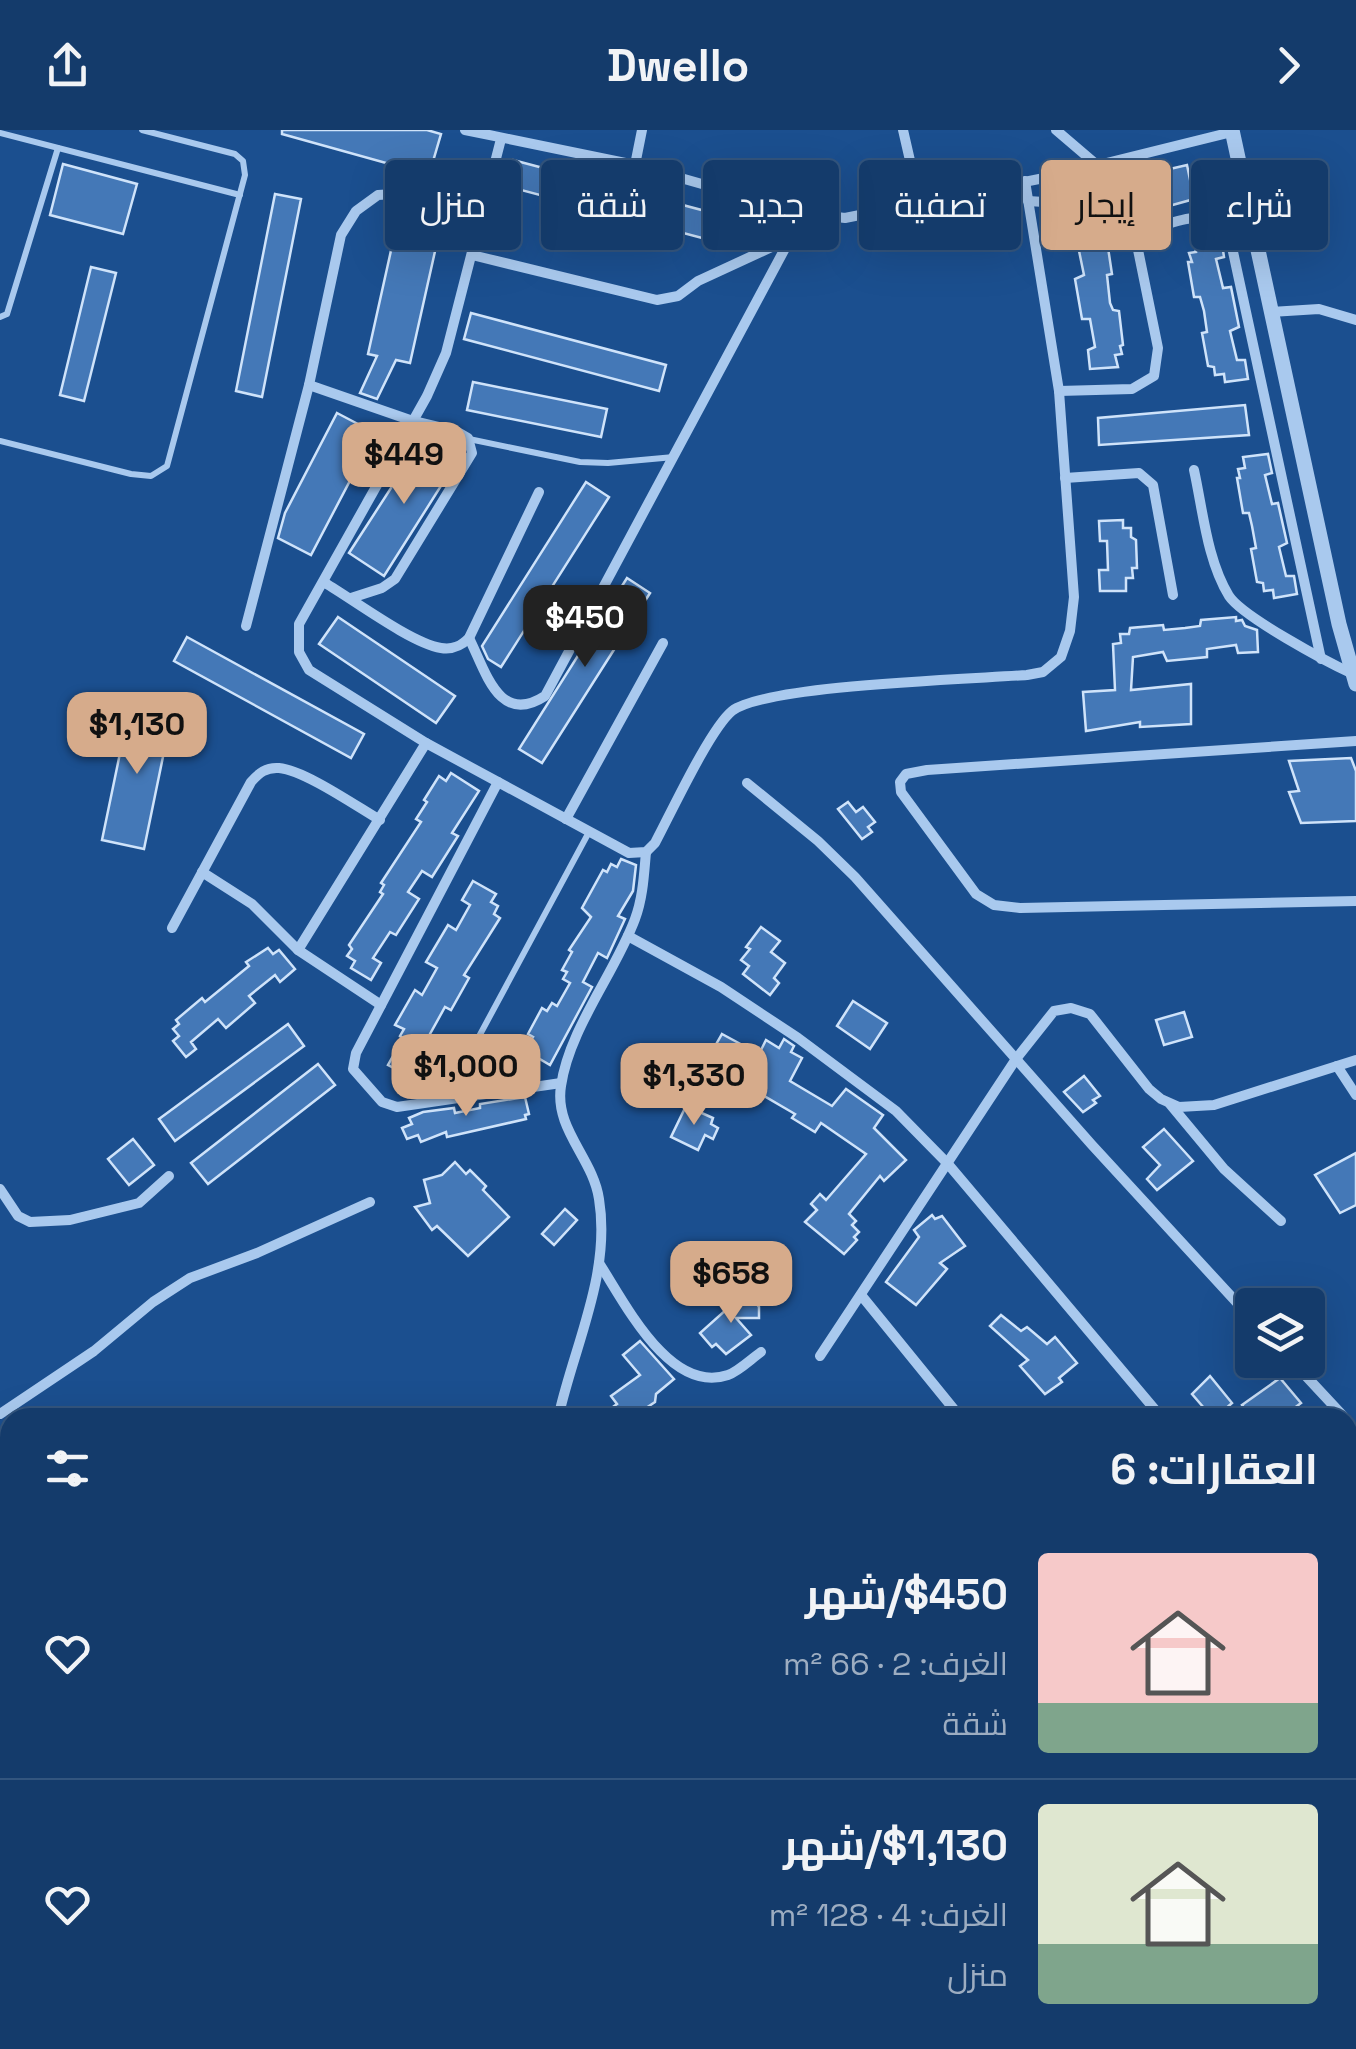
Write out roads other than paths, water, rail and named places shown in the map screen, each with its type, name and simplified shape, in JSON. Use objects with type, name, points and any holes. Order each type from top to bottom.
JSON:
[{"type":"street","points":[[465,130],[608,160]]},
{"type":"street","points":[[635,160],[642,130]]},
{"type":"street","points":[[903,130],[910,160]]},
{"type":"street","points":[[1056,130],[1091,160]]},
{"type":"street","points":[[1117,160],[1232,131],[1354,679]]},
{"type":"street","points":[[496,160],[501,139]]},
{"type":"street","points":[[1021,182],[1041,177]]},
{"type":"street","points":[[561,1408],[584,1334],[602,1230],[599,1196],[561,1110],[561,1083],[572,1050],[640,906],[646,852],[655,843],[720,724],[744,704],[806,692],[1028,675],[1053,666],[1066,646],[1073,616],[1059,391],[1025,181]]},
{"type":"street","points":[[246,626],[309,385],[341,234],[356,211],[378,195],[385,195]]},
{"type":"street","points":[[1028,201],[1041,202]]},
{"type":"street","points":[[1171,224],[1198,216],[1228,224],[1321,659]]},
{"type":"street","points":[[473,250],[446,353],[427,396],[410,420],[300,624],[297,640],[309,670],[426,742],[629,853],[646,852]]},
{"type":"street","points":[[472,254],[657,300],[678,296],[698,281],[768,250]]},
{"type":"street","points":[[469,638],[500,698],[514,706],[529,706],[546,696],[785,250]]},
{"type":"street","points":[[1059,391],[1132,389],[1154,376],[1158,348],[1137,250]]},
{"type":"street","points":[[1271,312],[1319,309],[1356,320]]},
{"type":"street","points":[[309,385],[410,420],[456,431],[468,438],[472,453],[396,579],[351,598]]},
{"type":"street","points":[[1281,462],[1303,459]]},
{"type":"street","points":[[1194,470],[1213,558],[1231,599],[1354,679]]},
{"type":"street","points":[[1066,478],[1139,473],[1152,485],[1174,595]]},
{"type":"street","points":[[324,583],[420,640],[442,649],[459,647],[469,638],[540,492]]},
{"type":"street","points":[[566,818],[663,642]]},
{"type":"street","points":[[1356,740],[927,770],[906,774],[900,782],[902,792],[976,894],[994,905],[1020,908],[1356,900]]},
{"type":"street","points":[[298,950],[426,742]]},
{"type":"street","points":[[172,928],[260,771],[275,767],[294,771],[380,820]]},
{"type":"street","points":[[498,782],[352,1062],[353,1069],[388,1106],[561,1083]]},
{"type":"street","points":[[747,783],[818,841],[855,878],[1235,1300]]},
{"type":"street","points":[[202,872],[252,904],[298,950],[381,1005]]},
{"type":"street","points":[[628,936],[721,987],[896,1111],[948,1164],[1154,1408]]},
{"type":"street","points":[[820,1356],[1016,1060],[1048,1016],[1063,1008],[1080,1008],[1100,1024],[1149,1089],[1169,1104],[1224,1169],[1281,1221]]},
{"type":"street","points":[[1169,1104],[1190,1108],[1214,1105],[1356,1060]]},
{"type":"street","points":[[1337,1066],[1356,1096]]},
{"type":"street","points":[[0,1189],[18,1216],[30,1222],[70,1220],[139,1203],[169,1176]]},
{"type":"street","points":[[9,1408],[94,1352],[153,1302],[190,1278],[370,1202]]},
{"type":"street","points":[[599,1262],[644,1332],[674,1365],[697,1378],[729,1375],[761,1352]]},
{"type":"street","points":[[861,1295],[954,1408]]},
{"type":"street","points":[[1308,1378],[1336,1408]]},
{"type":"lane","points":[[0,441],[132,474],[151,476],[167,466],[245,174],[243,161],[235,154],[142,130]]},
{"type":"lane","points":[[0,133],[240,194]]},
{"type":"lane","points":[[0,317],[7,314],[58,148]]},
{"type":"lane","points":[[468,438],[580,462],[674,457]]},
{"type":"lane","points":[[468,1055],[589,832]]}]
